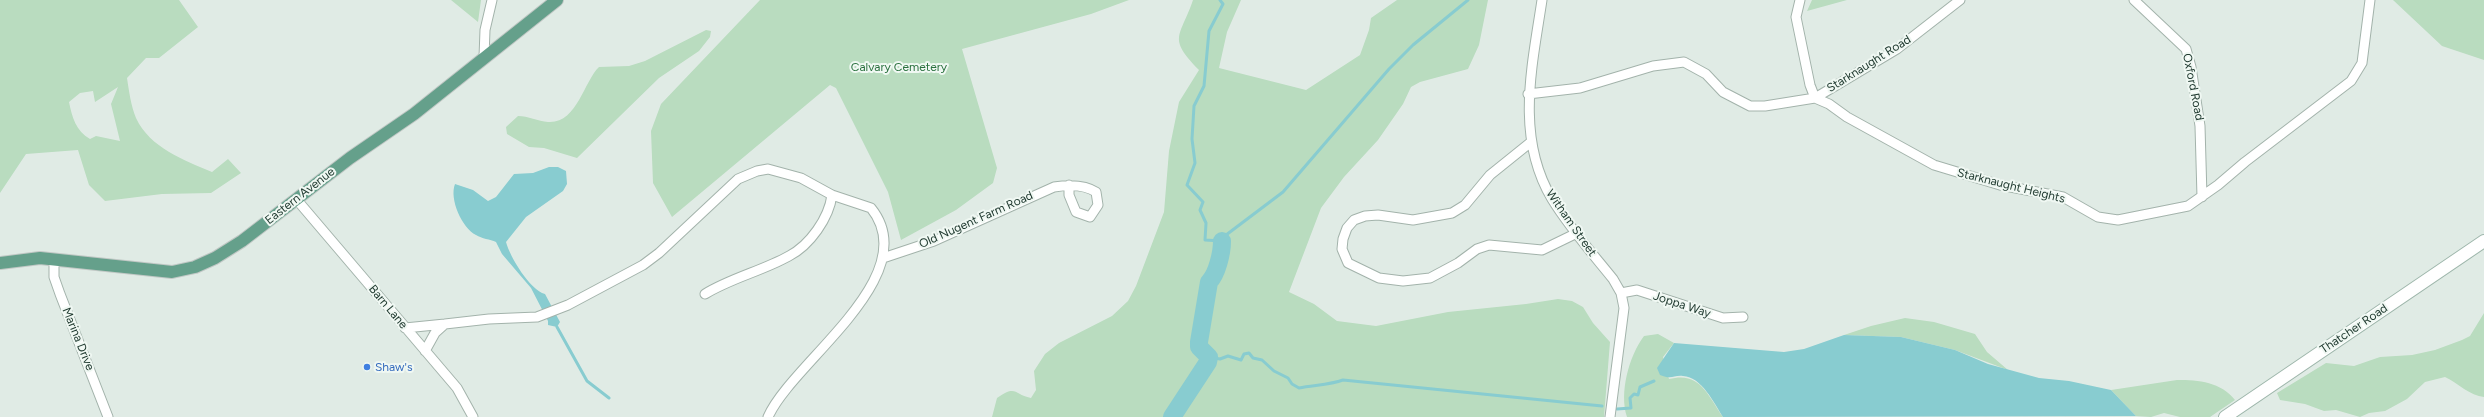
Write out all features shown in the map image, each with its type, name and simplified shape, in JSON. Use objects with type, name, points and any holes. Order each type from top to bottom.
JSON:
[{"type":"main road","name":"Eastern Avenue","points":[[0,263],[40,258],[150,271],[172,272],[195,267],[236,245],[297,200],[350,158],[414,114],[557,0]]},
{"type":"main road","name":"Thatcher Road","points":[[2225,417],[2484,241]]},
{"type":"street","points":[[484,57],[485,30],[492,0]]},
{"type":"street","name":"Witham Street","points":[[1542,0],[1528,94],[1531,142],[1540,175],[1552,199],[1613,279],[1621,293],[1624,308],[1610,417]]},
{"type":"street","points":[[1528,94],[1580,88],[1674,61],[1693,65],[1706,74],[1723,92],[1750,106],[1764,106],[1815,98],[1810,85],[1796,17],[1800,0]]},
{"type":"street","name":"Starknaught Road","points":[[1815,98],[1897,49],[1960,0]]},
{"type":"street","name":"Oxford Road","points":[[2134,0],[2186,49],[2191,67],[2200,126],[2202,197]]},
{"type":"street","name":"Starknaught Heights","points":[[1815,98],[1829,104],[1847,118],[1934,165],[2000,185],[2063,197],[2106,219],[2118,220],[2188,206],[2202,197],[2351,80],[2362,63],[2370,0]]},
{"type":"street","points":[[1531,142],[1490,175],[1465,205],[1452,213],[1413,220],[1378,215],[1365,216],[1354,220],[1347,228],[1342,250],[1348,263],[1379,278],[1403,281],[1430,278],[1458,263],[1477,249],[1489,245],[1542,250],[1577,233]]},
{"type":"street","points":[[405,328],[543,316],[591,294],[643,265],[659,253],[722,193],[748,174],[768,169],[801,178],[832,195],[871,208],[881,225],[883,258],[866,295],[832,337],[780,395],[768,417]]},
{"type":"street","name":"Old Nugent Farm Road","points":[[883,258],[934,241],[1046,189],[1069,185]]},
{"type":"street","points":[[705,294],[719,285],[790,256],[826,218],[832,195]]},
{"type":"street","name":"Barn Lane","points":[[297,200],[457,388],[473,417]]},
{"type":"street","name":"Marina Drive","points":[[54,260],[54,277],[108,417]]},
{"type":"street","name":"Joppa Way","points":[[1621,293],[1637,290],[1723,318],[1742,317]]},
{"type":"street","points":[[425,351],[435,333],[445,324]]},
{"type":"green space","points":[[0,0],[179,0],[198,27],[159,58],[146,58],[127,78],[134,113],[142,128],[150,137],[159,145],[179,158],[212,172],[228,159],[241,173],[211,193],[162,194],[105,201],[89,185],[78,150],[26,154],[0,193]],"holes":[[[118,87],[111,104],[120,141],[96,136],[90,139],[85,136],[75,123],[69,102],[80,93],[93,91],[95,102]]]},
{"type":"green space","points":[[451,0],[481,0],[478,22]]},
{"type":"green space","name":"Calvary Cemetery","points":[[760,0],[1129,0],[1091,14],[962,49],[997,168],[993,183],[956,210],[901,240],[888,192],[836,88],[830,85],[672,217],[653,183],[651,131],[661,104]]},
{"type":"green space","points":[[1193,0],[1241,0],[1227,32],[1219,68],[1306,90],[1360,55],[1369,30],[1371,18],[1397,0],[1488,0],[1479,45],[1468,69],[1420,82],[1411,87],[1403,104],[1378,140],[1344,177],[1321,208],[1289,292],[1314,304],[1337,321],[1376,326],[1448,312],[1526,304],[1558,299],[1572,301],[1583,307],[1593,323],[1610,342],[1604,417],[992,417],[997,398],[1008,392],[1012,391],[1031,398],[1036,390],[1034,371],[1045,354],[1059,343],[1112,316],[1128,301],[1136,286],[1164,212],[1169,151],[1179,102],[1199,70],[1183,50],[1179,37]]},
{"type":"green space","points":[[1812,0],[1847,0],[1807,11]]},
{"type":"green space","points":[[2393,0],[2484,0],[2484,60],[2442,46]]},
{"type":"green space","points":[[706,30],[711,31],[710,37],[699,51],[659,78],[577,158],[544,148],[529,147],[507,134],[506,127],[518,116],[548,122],[558,121],[566,116],[573,109],[599,67],[629,66],[645,61]]},
{"type":"green space","points":[[2484,313],[2484,397],[2469,392],[2445,377],[2425,382],[2407,399],[2385,411],[2369,413],[2360,417],[2336,410],[2324,411],[2305,404],[2280,400],[2277,393],[2326,363],[2354,366],[2380,357],[2412,355],[2435,350],[2462,340],[2470,336]]},
{"type":"green space","points":[[1905,318],[1934,322],[1975,334],[1987,352],[2008,370],[1955,350],[1901,337],[1844,335],[1871,326]]},
{"type":"green space","points":[[1658,334],[1674,343],[1663,357],[1669,379],[1680,377],[1695,381],[1702,386],[1723,417],[1627,417],[1624,397],[1630,364],[1644,336]]},
{"type":"green space","points":[[2177,380],[2209,383],[2223,389],[2235,400],[2210,417],[2180,417],[2164,413],[2151,417],[2136,416],[2111,390]]},
{"type":"water","points":[[549,167],[558,167],[566,171],[567,184],[563,191],[526,217],[506,242],[516,264],[527,280],[539,291],[545,294],[560,322],[557,327],[548,325],[548,321],[531,288],[502,254],[496,242],[478,236],[466,226],[455,205],[454,197],[455,184],[473,190],[488,201],[496,197],[514,174],[533,173]]},
{"type":"water","points":[[1844,335],[1901,337],[1955,350],[1988,364],[2039,378],[2069,381],[2111,390],[2136,416],[1723,417],[1707,392],[1696,381],[1690,377],[1670,377],[1660,375],[1657,368],[1674,343],[1784,352],[1804,349]]},
{"type":"waterway","points":[[1220,0],[1223,4],[1209,31],[1204,86],[1194,106],[1192,139],[1195,163],[1187,185],[1203,202],[1200,210],[1206,223],[1205,240],[1222,241],[1226,235],[1283,192],[1389,69],[1413,45],[1468,0]]},
{"type":"waterway","points":[[1172,417],[1208,362],[1209,357],[1199,347],[1199,342],[1209,282],[1218,263],[1222,241]]},
{"type":"waterway","points":[[557,327],[587,381],[609,398]]},
{"type":"waterway","points":[[1209,357],[1220,359],[1228,356],[1241,360],[1244,354],[1249,353],[1253,358],[1262,360],[1274,371],[1288,378],[1292,384],[1299,388],[1343,380],[1602,406]]},
{"type":"waterway","points":[[1617,409],[1631,408],[1630,398],[1634,394],[1638,395],[1640,387],[1654,381]]},
{"type":"place","name":"Shaw's","points":[[367,367]]}]
